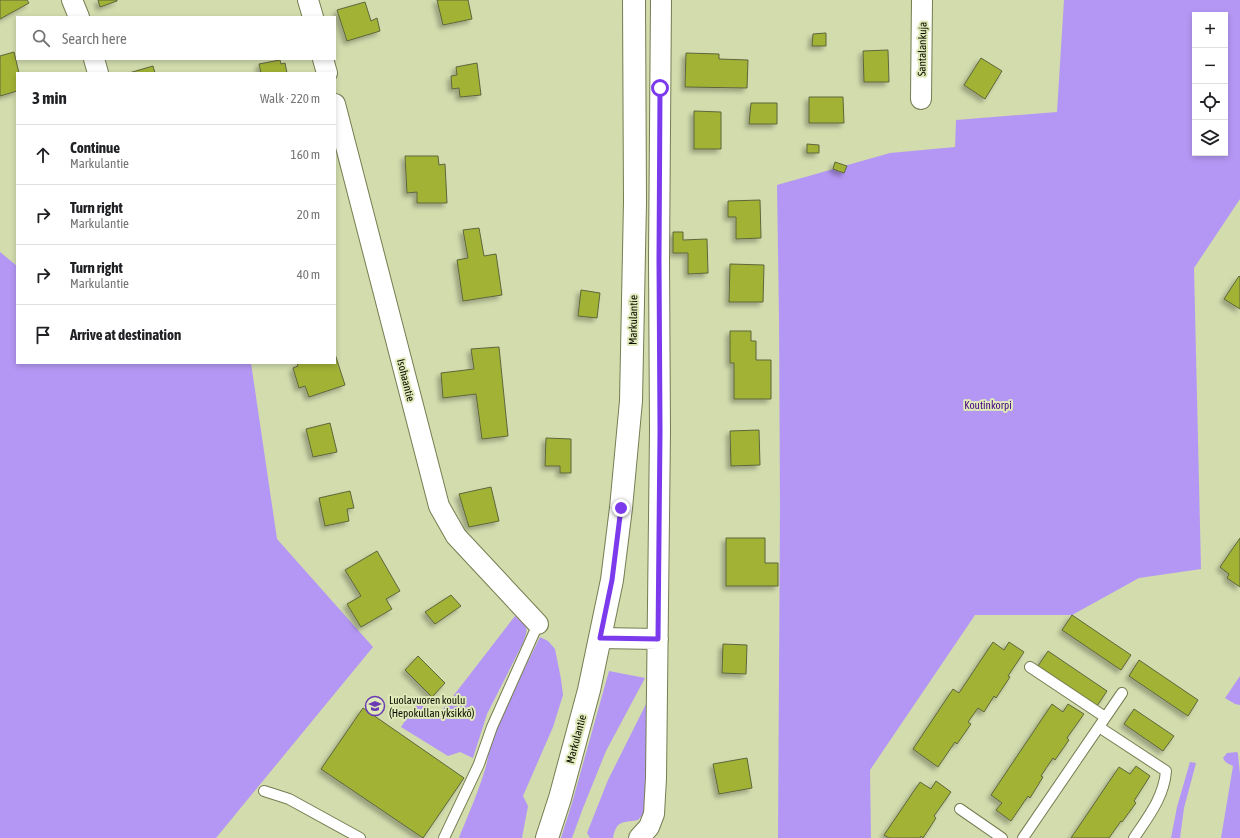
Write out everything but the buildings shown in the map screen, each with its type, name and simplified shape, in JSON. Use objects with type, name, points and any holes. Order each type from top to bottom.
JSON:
[{"type":"main road","name":"Markulantie","points":[[547,838],[560,798],[589,690],[612,580],[621,508],[631,401],[635,202],[634,0]]},
{"type":"street","points":[[72,0],[79,16]]},
{"type":"street","points":[[308,0],[313,16]]},
{"type":"street","points":[[639,838],[649,827],[654,814],[656,778],[660,431],[659,252],[661,0]]},
{"type":"street","name":"Santalankuja","points":[[921,99],[922,0]]},
{"type":"street","points":[[94,60],[98,72]]},
{"type":"street","points":[[323,60],[327,72]]},
{"type":"street","name":"Isohaantie","points":[[336,108],[439,506],[456,536],[538,624]]},
{"type":"street","points":[[600,638],[658,639]]},
{"type":"lane","points":[[444,838],[479,764],[492,727],[538,624]]},
{"type":"lane","points":[[1030,668],[1105,717]]},
{"type":"lane","points":[[1023,838],[1122,692]]},
{"type":"lane","points":[[1099,727],[1166,771],[1165,781],[1157,802],[1134,838]]},
{"type":"lane","points":[[264,791],[289,799],[360,838]]},
{"type":"lane","points":[[960,809],[1002,838]]},
{"type":"green space","name":"Koutinkorpi","points":[[1064,0],[1240,0],[1240,199],[1194,268],[1201,569],[1139,578],[1072,615],[975,615],[870,770],[871,838],[778,838],[780,507],[777,185],[890,153],[955,147],[956,120],[1057,112]]},
{"type":"green space","points":[[0,252],[16,265],[16,364],[251,364],[277,539],[373,647],[216,838],[0,838]]},
{"type":"green space","points":[[515,616],[525,625],[527,630],[525,638],[487,714],[473,758],[460,752],[448,756],[401,727],[420,699],[437,717]]},
{"type":"green space","points":[[540,637],[548,641],[555,649],[563,695],[553,727],[523,796],[528,806],[522,838],[459,838],[482,779],[488,756],[488,749],[508,702]]},
{"type":"green space","points":[[609,671],[645,678],[606,751],[572,838],[561,838],[572,803]]},
{"type":"green space","points":[[1240,676],[1240,705],[1235,704],[1225,698]]},
{"type":"green space","points":[[646,704],[645,812],[638,820],[624,822],[618,825],[613,838],[590,838],[587,833],[608,780]]},
{"type":"green space","points":[[1237,752],[1240,775],[1240,838],[1221,838],[1233,766],[1226,762],[1223,758],[1227,753]]},
{"type":"green space","points":[[1190,762],[1196,763],[1184,808],[1180,838],[1171,838],[1177,807]]},
{"type":"place","name":"Luolavuoren koulu (Hepokullan yksikkö)","points":[[375,706]]},
{"type":"route","points":[[621,508],[612,580],[600,638],[658,639],[660,431],[660,88]]}]
